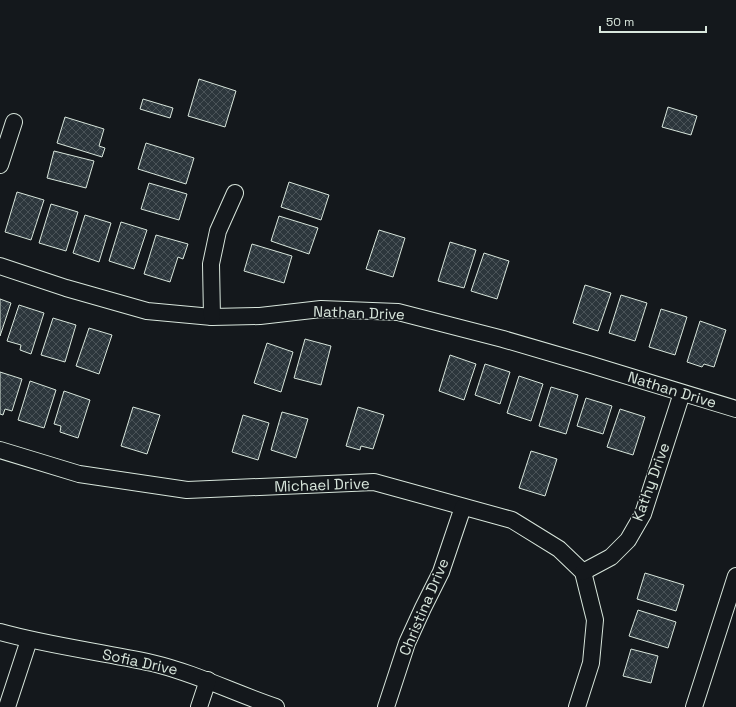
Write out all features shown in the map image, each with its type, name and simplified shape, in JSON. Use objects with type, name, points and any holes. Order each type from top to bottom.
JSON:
[{"type":"street","points":[[0,165],[14,122]]},
{"type":"street","points":[[212,317],[212,264],[218,231],[235,193]]},
{"type":"street","name":"Nathan Drive","points":[[0,266],[66,288],[147,311],[212,317],[260,316],[321,309],[398,312],[503,339],[736,409]]},
{"type":"street","name":"Kathy Drive","points":[[583,572],[610,557],[628,540],[643,514],[682,392]]},
{"type":"street","name":"Michael Drive","points":[[0,450],[79,474],[187,490],[374,482],[512,520],[559,549],[583,572]]},
{"type":"street","name":"Christina Drive","points":[[386,707],[407,644],[441,572],[463,507]]},
{"type":"street","points":[[577,707],[591,664],[596,620],[583,572]]},
{"type":"street","points":[[694,707],[736,576]]},
{"type":"street","name":"Sofia Drive","points":[[0,632],[29,640],[152,663],[182,671],[276,707]]},
{"type":"street","points":[[7,707],[29,640]]},
{"type":"street","points":[[199,707],[208,680]]},
{"type":"building","points":[[199,79],[236,91],[225,127],[188,116]]},
{"type":"building","points":[[143,99],[173,108],[170,118],[140,109]]},
{"type":"building","points":[[668,107],[697,116],[691,135],[662,127]]},
{"type":"building","points":[[65,117],[104,129],[99,146],[105,148],[102,157],[57,143]]},
{"type":"building","points":[[146,143],[194,158],[186,184],[138,169]]},
{"type":"building","points":[[54,151],[94,161],[86,188],[47,178]]},
{"type":"building","points":[[289,182],[329,195],[321,220],[281,207]]},
{"type":"building","points":[[149,183],[187,194],[179,220],[141,209]]},
{"type":"building","points":[[17,192],[44,200],[31,240],[5,232]]},
{"type":"building","points":[[51,204],[78,212],[66,251],[39,243]]},
{"type":"building","points":[[85,215],[111,223],[99,262],[73,253]]},
{"type":"building","points":[[279,216],[318,228],[309,254],[271,241]]},
{"type":"building","points":[[121,222],[147,230],[134,269],[109,261]]},
{"type":"building","points":[[379,230],[405,238],[393,277],[366,269]]},
{"type":"building","points":[[156,235],[188,244],[183,259],[178,257],[170,282],[144,274]]},
{"type":"building","points":[[450,242],[476,250],[464,288],[438,281]]},
{"type":"building","points":[[252,244],[292,256],[284,283],[244,271]]},
{"type":"building","points":[[484,253],[509,261],[497,299],[471,291]]},
{"type":"building","points":[[585,285],[611,293],[598,331],[573,323]]},
{"type":"building","points":[[621,295],[647,303],[635,341],[609,333]]},
{"type":"building","points":[[0,299],[11,303],[0,336]]},
{"type":"building","points":[[19,305],[44,313],[31,354],[20,350],[21,345],[7,341]]},
{"type":"building","points":[[661,309],[687,317],[675,355],[649,347]]},
{"type":"building","points":[[53,318],[76,325],[65,362],[41,355]]},
{"type":"building","points":[[700,321],[726,330],[714,367],[704,364],[702,367],[687,362]]},
{"type":"building","points":[[89,328],[112,335],[99,374],[76,366]]},
{"type":"building","points":[[305,339],[331,346],[321,385],[294,378]]},
{"type":"building","points":[[267,343],[293,352],[281,392],[254,383]]},
{"type":"building","points":[[450,355],[476,364],[464,400],[439,391]]},
{"type":"building","points":[[485,364],[510,372],[500,404],[475,395]]},
{"type":"building","points":[[0,372],[22,379],[12,411],[5,409],[3,415],[0,414]]},
{"type":"building","points":[[519,376],[543,384],[531,421],[507,413]]},
{"type":"building","points":[[30,381],[56,390],[44,428],[18,420]]},
{"type":"building","points":[[551,387],[578,395],[566,434],[539,426]]},
{"type":"building","points":[[64,391],[90,400],[78,438],[60,432],[61,426],[54,424]]},
{"type":"building","points":[[586,398],[612,406],[603,434],[577,426]]},
{"type":"building","points":[[133,407],[160,415],[147,454],[121,446]]},
{"type":"building","points":[[358,407],[384,415],[373,449],[361,446],[360,450],[346,446]]},
{"type":"building","points":[[620,409],[645,417],[633,455],[607,447]]},
{"type":"building","points":[[282,412],[308,419],[296,458],[271,450]]},
{"type":"building","points":[[243,415],[269,423],[258,460],[232,452]]},
{"type":"building","points":[[531,451],[557,459],[545,496],[519,488]]},
{"type":"building","points":[[645,573],[684,585],[676,611],[637,599]]},
{"type":"building","points":[[638,610],[676,622],[668,648],[629,636]]},
{"type":"building","points":[[631,649],[658,656],[651,683],[623,676]]}]
